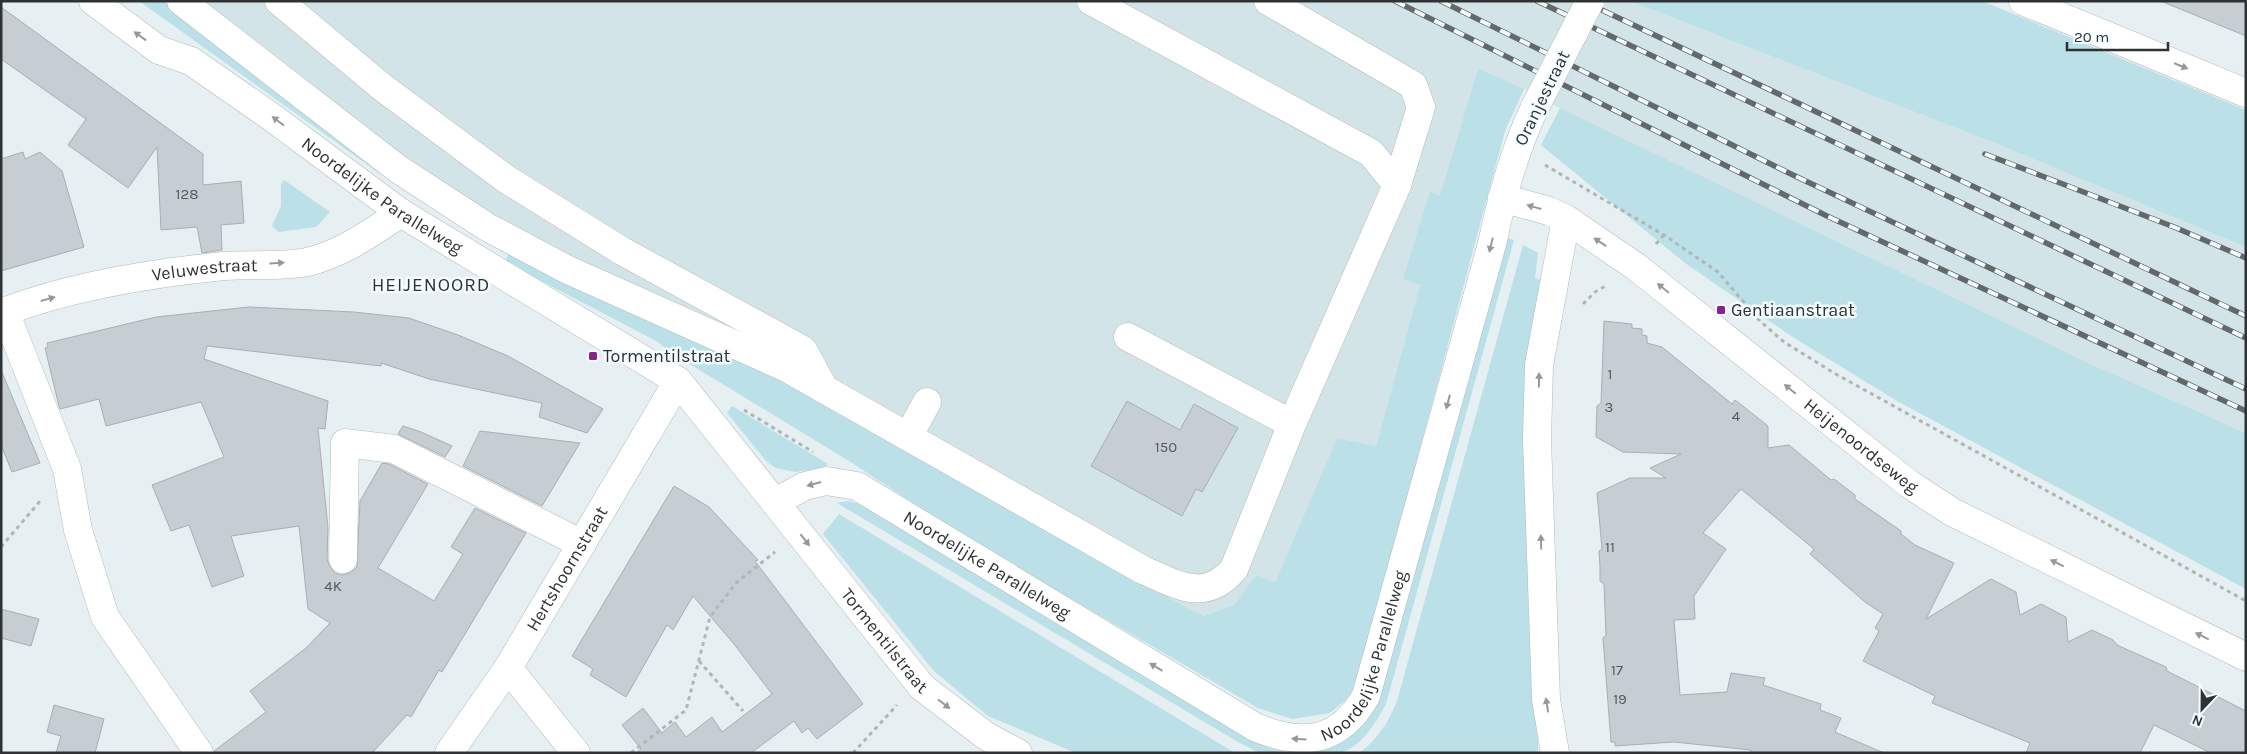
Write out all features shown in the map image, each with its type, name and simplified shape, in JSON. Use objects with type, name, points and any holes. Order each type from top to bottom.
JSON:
[{"type":"street","name":"Noordelijke Parallelweg","points":[[93,1],[159,50],[191,61],[270,116],[401,213],[466,255],[678,381],[775,502],[806,486],[826,481],[857,486],[1255,728],[1279,737],[1306,740],[1327,735],[1358,711],[1366,696],[1492,244],[1502,198]]},
{"type":"street","points":[[181,1],[398,169],[487,227],[566,270],[787,368],[1143,570],[1176,584],[1204,590],[1224,581],[1234,569],[1292,424],[1397,185],[1421,107],[1414,85],[1304,12],[1268,1]]},
{"type":"street","points":[[279,1],[382,88],[506,179],[622,252],[803,350],[824,390]]},
{"type":"street","points":[[1091,1],[1371,154],[1397,185]]},
{"type":"street","name":"Oranjestraat","points":[[1502,198],[1516,149],[1590,1]]},
{"type":"street","points":[[2023,1],[2246,93]]},
{"type":"street","name":"Heijenoordseweg","points":[[1502,198],[1549,211],[1566,219],[1635,266],[1909,484],[1952,512],[2246,657]]},
{"type":"street","name":"Veluwestraat","points":[[3,312],[89,287],[156,275],[224,266],[307,262],[351,245],[401,213]]},
{"type":"street","points":[[1555,753],[1546,699],[1537,430],[1539,365],[1566,219]]},
{"type":"street","points":[[466,255],[487,227]]},
{"type":"street","points":[[3,312],[67,470],[78,530],[104,617],[199,753]]},
{"type":"street","points":[[1128,337],[1292,424]]},
{"type":"street","name":"Hertshoornstraat","points":[[449,753],[508,668],[678,381]]},
{"type":"street","points":[[908,437],[927,402]]},
{"type":"street","points":[[343,559],[345,444],[394,449],[582,544]]},
{"type":"street","name":"Tormentilstraat","points":[[775,502],[918,682],[986,736],[1018,753]]},
{"type":"street","points":[[508,668],[576,753]]},
{"type":"path","points":[[1516,149],[1664,235],[1718,272],[1760,321],[1784,342],[1899,410],[2246,601]]},
{"type":"path","points":[[737,406],[821,456]]},
{"type":"path","points":[[1,546],[67,470]]},
{"type":"path","points":[[630,753],[686,710],[710,618],[736,583],[799,532]]},
{"type":"path","points":[[699,660],[743,711]]},
{"type":"path","points":[[853,753],[918,682]]},
{"type":"shaded area","points":[[139,1],[166,1],[381,169],[379,173]]},
{"type":"shaded area","points":[[166,1],[1630,1],[1992,142],[2246,247],[2246,433],[2093,365],[1563,110],[1524,89],[1440,196],[1430,191],[1404,279],[1420,285],[1376,446],[1337,438],[1275,584],[1256,575],[1234,605],[1202,616],[660,321],[203,31]]},
{"type":"shaded area","points":[[1630,1],[1982,1],[2246,110],[2246,247],[1992,142]]},
{"type":"shaded area","points":[[1478,69],[1524,89],[1505,131],[1355,692],[1330,713],[1292,719],[1258,708],[957,532],[849,461],[670,352],[658,342],[505,262],[510,250],[772,371],[1124,574],[1203,616],[1234,605],[1256,575],[1275,583],[1337,438],[1376,446],[1420,285],[1403,279],[1430,191],[1440,196]]},
{"type":"shaded area","points":[[1560,108],[2093,365],[2246,433],[2246,589],[1897,401],[1791,336],[1685,263],[1541,145]]},
{"type":"shaded area","points":[[284,180],[330,212],[316,227],[279,232],[272,226],[281,206],[281,184]]},
{"type":"shaded area","points":[[1508,238],[1514,240],[1386,704],[1369,731],[1351,748],[1340,753],[1312,753],[1336,745],[1353,734],[1366,719],[1379,697]]},
{"type":"shaded area","points":[[1523,245],[1538,253],[1535,278],[1544,281],[1538,753],[1359,753],[1382,730],[1397,701]]},
{"type":"shaded area","points":[[732,406],[828,464],[823,468],[795,472],[776,468],[767,462],[727,413]]},
{"type":"shaded area","points":[[848,501],[862,505],[1252,740],[1269,748],[1288,753],[1260,753],[1238,742],[837,503]]},
{"type":"shaded area","points":[[839,514],[1235,753],[1076,753],[988,716],[934,671],[823,534]]},
{"type":"building","points":[[2246,1],[2246,36],[2163,2]]},
{"type":"building","points":[[1,7],[203,154],[203,185],[241,181],[244,223],[221,225],[222,250],[202,253],[197,227],[161,230],[157,147],[128,188],[68,145],[86,119],[1,59]]},
{"type":"building","points":[[23,152],[25,159],[40,152],[62,171],[84,247],[1,271],[1,159]]},
{"type":"building","points":[[249,307],[354,312],[409,318],[458,335],[508,356],[603,409],[587,433],[539,417],[542,403],[429,379],[381,363],[381,366],[207,346],[204,359],[328,401],[325,429],[318,428],[328,528],[327,559],[335,573],[342,575],[350,573],[357,567],[360,501],[382,463],[389,464],[428,484],[378,568],[434,601],[463,554],[451,547],[475,508],[526,533],[442,672],[439,670],[411,717],[407,715],[372,753],[214,753],[214,751],[266,712],[250,691],[306,648],[330,623],[308,609],[299,526],[231,536],[244,576],[212,587],[189,525],[171,531],[152,485],[224,457],[201,402],[106,426],[99,399],[60,409],[59,406],[45,348],[48,347],[47,343],[156,317]]},
{"type":"building","points":[[1604,321],[1632,324],[1632,328],[1642,329],[1642,335],[1647,336],[1647,343],[1662,347],[1732,404],[1735,400],[1768,426],[1768,448],[1789,445],[1831,480],[1834,479],[1855,495],[1855,499],[1901,531],[1901,534],[1915,545],[1954,563],[1926,619],[1991,579],[2016,592],[2020,615],[2041,604],[2066,617],[2068,642],[2092,630],[2113,640],[2117,645],[2166,667],[2167,671],[2246,711],[2246,753],[2211,753],[2154,725],[2140,753],[2026,753],[2030,743],[1932,703],[1935,696],[1863,661],[1879,631],[1875,628],[1883,614],[1865,602],[1810,554],[1814,549],[1741,489],[1703,533],[1726,549],[1694,596],[1695,619],[1674,620],[1680,695],[1727,692],[1731,673],[1765,678],[1763,685],[1821,704],[1820,710],[1841,718],[1835,732],[1884,753],[1750,753],[1751,750],[1674,742],[1615,746],[1615,742],[1611,742],[1603,638],[1606,635],[1604,584],[1600,581],[1599,551],[1602,549],[1597,493],[1630,478],[1666,478],[1650,468],[1681,454],[1623,452],[1596,437],[1597,406],[1601,403]]},
{"type":"building","points":[[1,370],[40,463],[12,472],[1,445]]},
{"type":"building","points":[[1127,401],[1180,430],[1194,404],[1238,428],[1202,492],[1196,489],[1182,516],[1091,466]]},
{"type":"building","points":[[403,426],[452,446],[445,457],[398,434]]},
{"type":"building","points":[[480,431],[580,443],[542,506],[463,466]]},
{"type":"building","points":[[674,486],[709,507],[758,560],[755,561],[863,704],[817,739],[808,728],[802,733],[794,721],[751,753],[636,753],[641,749],[622,725],[643,708],[662,733],[675,722],[686,737],[712,717],[722,732],[772,694],[734,644],[693,596],[673,630],[667,625],[626,697],[590,675],[593,669],[572,656]]},
{"type":"building","points":[[1,609],[39,619],[31,646],[1,638]]},
{"type":"building","points":[[54,705],[104,719],[95,753],[56,753],[61,736],[47,732]]},
{"type":"railway","points":[[1395,1],[1827,216],[2246,411]]},
{"type":"railway","points":[[1441,1],[1795,176],[2246,389]]},
{"type":"railway","points":[[1537,1],[2246,338]]},
{"type":"railway","points":[[1583,1],[2246,316]]},
{"type":"railway","points":[[1985,154],[2174,227],[2246,258]]},
{"type":"place","name":"Gentiaanstraat","points":[[1721,310]]},
{"type":"place","name":"Tormentilstraat","points":[[593,356]]},
{"type":"district","name":"HEIJENOORD","points":[[431,285]]}]
